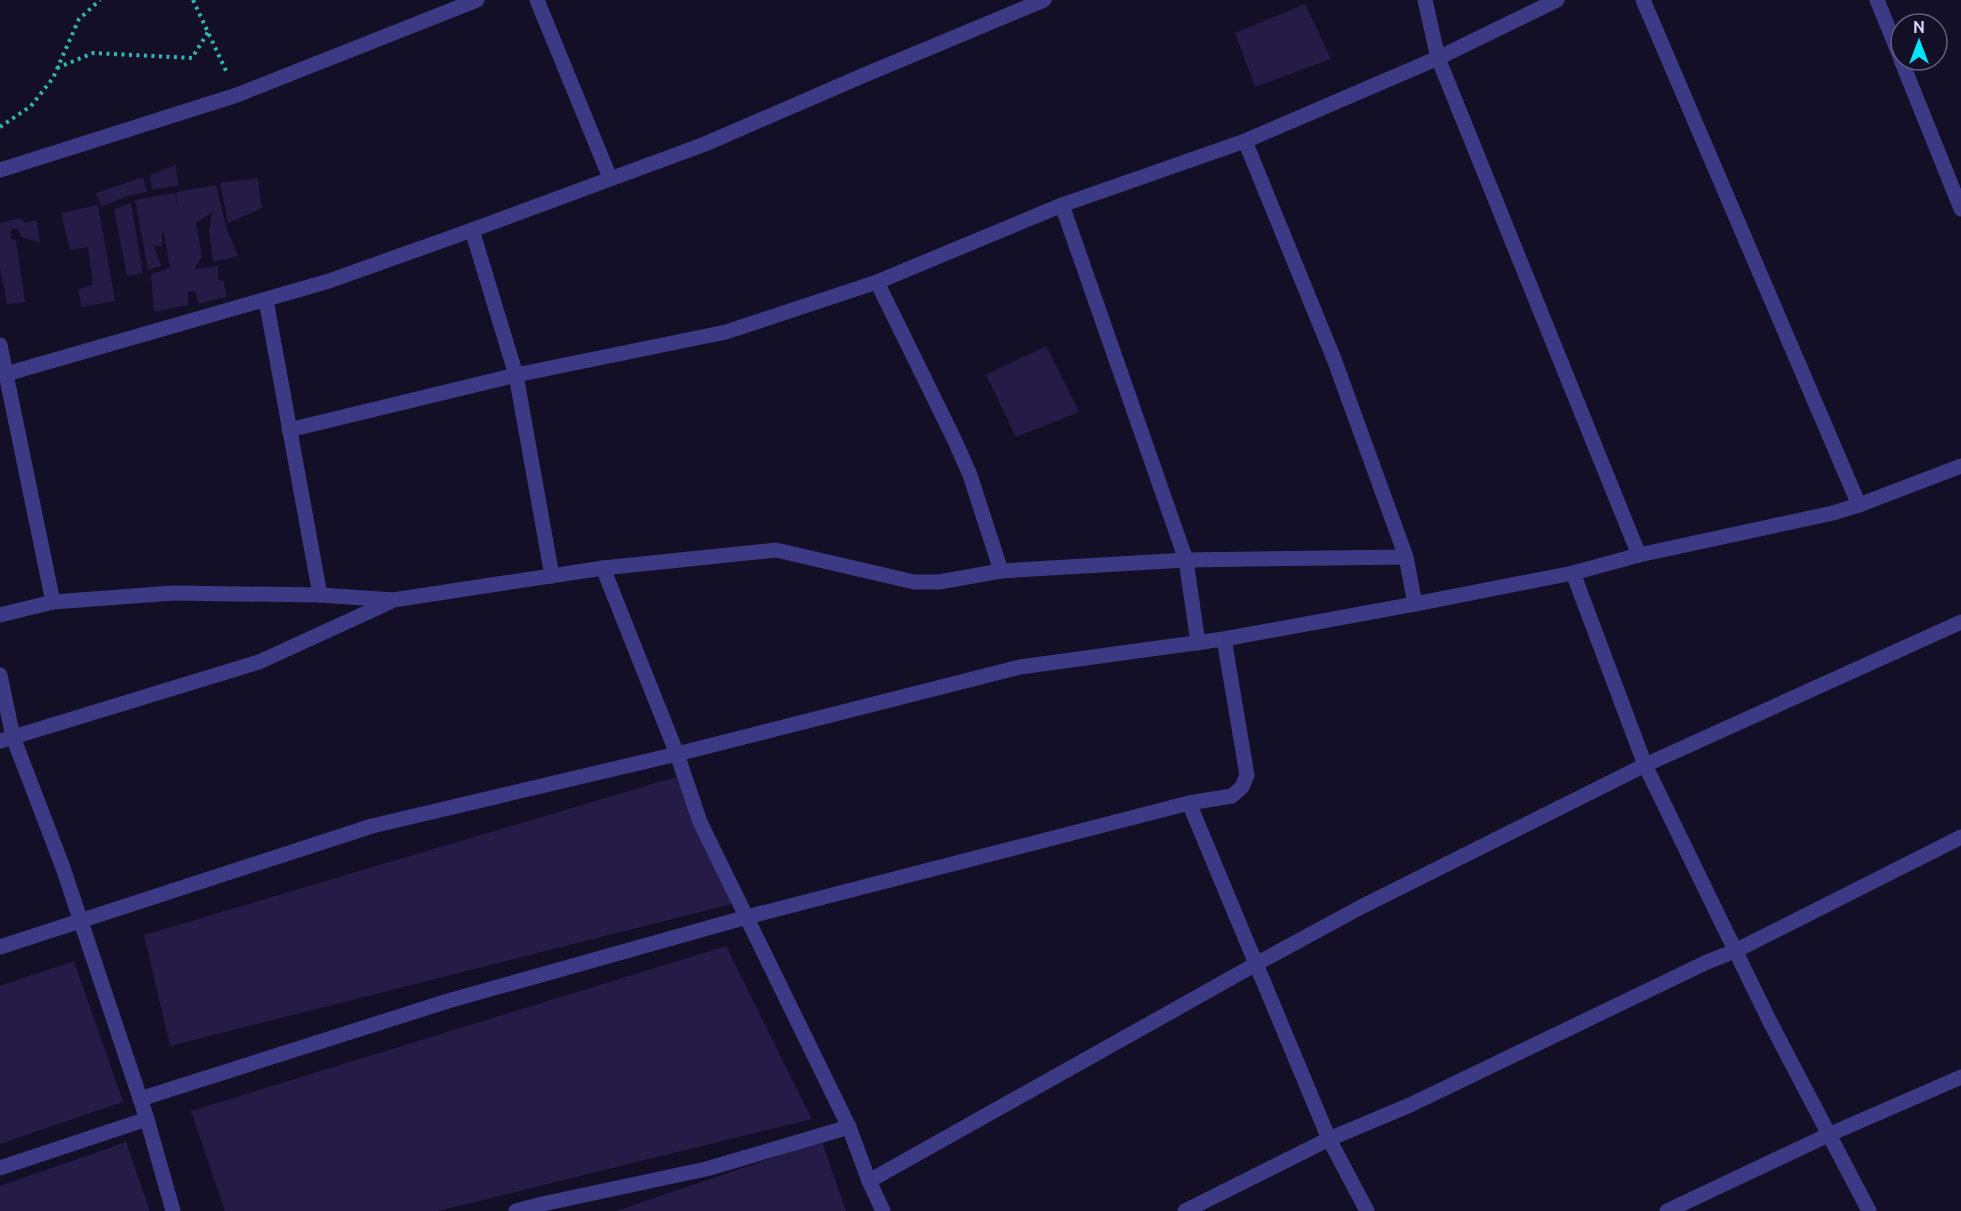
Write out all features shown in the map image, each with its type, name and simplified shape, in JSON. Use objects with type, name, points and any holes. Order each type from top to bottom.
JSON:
[{"type":"street","points":[[0,170],[237,95],[477,0]]},
{"type":"street","points":[[537,0],[610,178]]},
{"type":"street","points":[[6,374],[329,281],[472,230],[705,144],[1017,5],[1044,0]]},
{"type":"street","points":[[1425,0],[1438,58],[1640,555]]},
{"type":"street","points":[[290,430],[516,375],[726,332],[877,282],[1062,205],[1245,141],[1438,58],[1557,0]]},
{"type":"street","points":[[1643,0],[1859,505]]},
{"type":"street","points":[[1877,0],[1889,30]]},
{"type":"street","points":[[1906,72],[1961,209]]},
{"type":"street","points":[[1245,141],[1334,358],[1406,557],[1415,604]]},
{"type":"street","points":[[1062,205],[1186,560],[1198,643]]},
{"type":"street","points":[[472,230],[516,375],[552,576]]},
{"type":"street","points":[[877,282],[959,449],[970,475],[1001,572]]},
{"type":"street","points":[[266,300],[320,595]]},
{"type":"street","points":[[0,345],[52,602]]},
{"type":"street","points":[[0,947],[372,826],[677,754],[1020,667],[1224,639],[1573,573],[1640,555],[1833,513],[1961,466]]},
{"type":"street","points":[[0,615],[52,602],[173,593],[320,595],[393,600],[603,568],[777,550],[914,582],[939,582],[1001,572],[1186,560],[1406,557]]},
{"type":"street","points":[[603,568],[677,754],[700,822],[849,1127],[883,1211]]},
{"type":"street","points":[[1573,573],[1646,765],[1735,951],[1869,1211]]},
{"type":"street","points":[[7,739],[259,662],[393,600]]},
{"type":"street","points":[[869,1181],[1362,907],[1646,765],[1961,622]]},
{"type":"street","points":[[140,1099],[448,1001],[747,917],[1189,803],[1232,796],[1242,787],[1246,775],[1224,639]]},
{"type":"street","points":[[0,675],[7,739],[62,865],[147,1119],[173,1211]]},
{"type":"street","points":[[1189,803],[1329,1139],[1367,1211]]},
{"type":"street","points":[[1185,1211],[1329,1139],[1410,1105],[1707,962],[1735,951],[1961,837]]},
{"type":"street","points":[[1667,1211],[1828,1135],[1961,1077]]},
{"type":"street","points":[[0,1168],[147,1119]]},
{"type":"street","points":[[516,1211],[706,1169],[849,1127]]},
{"type":"path","points":[[0,127],[31,106],[52,78],[79,19],[100,0]]},
{"type":"path","points":[[193,0],[237,95]]},
{"type":"path","points":[[57,68],[93,53],[192,58],[208,32]]},
{"type":"building","points":[[1305,4],[1331,59],[1255,87],[1235,33]]},
{"type":"building","points":[[176,165],[178,185],[152,190],[150,175]]},
{"type":"building","points":[[143,177],[147,192],[128,196],[101,207],[96,193]]},
{"type":"building","points":[[258,178],[262,208],[228,223],[220,183]]},
{"type":"building","points":[[216,185],[226,226],[238,256],[213,262],[209,230],[212,212],[196,223],[202,257],[194,269],[218,266],[218,280],[224,281],[226,297],[198,304],[195,291],[188,291],[188,305],[154,312],[151,274],[170,268],[164,233],[162,233],[162,246],[154,246],[161,266],[148,270],[135,200],[175,193],[179,211],[176,192]]},
{"type":"building","points":[[131,203],[143,273],[127,276],[114,210]]},
{"type":"building","points":[[98,205],[115,301],[82,307],[78,290],[93,284],[88,247],[70,250],[61,213]]},
{"type":"building","points":[[21,218],[25,223],[37,220],[40,243],[21,237],[17,228],[11,230],[11,239],[16,240],[25,302],[7,304],[0,268],[0,223]]},
{"type":"building","points":[[1046,346],[1079,412],[1016,437],[986,375]]},
{"type":"building","points":[[676,777],[732,904],[170,1046],[144,935]]},
{"type":"building","points":[[726,946],[812,1119],[438,1211],[225,1211],[191,1111]]},
{"type":"building","points":[[74,961],[123,1102],[0,1144],[0,986]]},
{"type":"building","points":[[822,1141],[846,1211],[616,1211]]},
{"type":"building","points":[[126,1142],[150,1211],[0,1211],[0,1186]]}]
